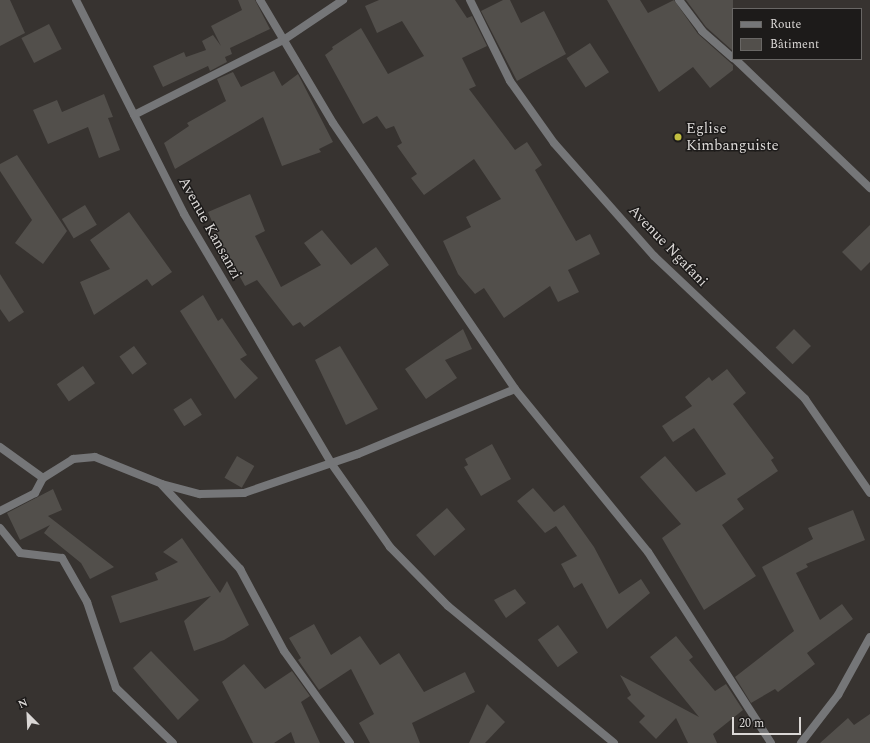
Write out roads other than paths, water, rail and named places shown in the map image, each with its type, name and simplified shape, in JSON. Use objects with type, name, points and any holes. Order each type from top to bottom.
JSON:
[{"type":"street","name":"Avenue Kansanzi","points":[[76,0],[184,214],[331,463],[390,547],[448,606],[614,743]]},
{"type":"street","points":[[260,0],[285,39],[333,123],[514,389],[648,552],[771,743]]},
{"type":"street","points":[[134,115],[285,39],[342,0]]},
{"type":"street","name":"Avenue Ngafani","points":[[470,0],[510,81],[554,144],[654,256],[805,399],[870,493]]},
{"type":"street","points":[[679,0],[702,31],[732,56]]},
{"type":"street","points":[[736,60],[870,188]]},
{"type":"street","points":[[0,511],[35,493],[43,478],[73,459],[95,457],[162,484],[200,494],[244,493],[331,463],[514,389]]},
{"type":"street","points":[[0,447],[43,478]]},
{"type":"street","points":[[162,484],[240,569],[284,651],[350,743]]},
{"type":"street","points":[[0,528],[20,552],[62,558],[87,602],[116,688],[173,743]]},
{"type":"street","points":[[801,743],[838,695],[870,637]]},
{"type":"place","name":"Eglise Kimbanguiste","points":[[678,137]]}]
